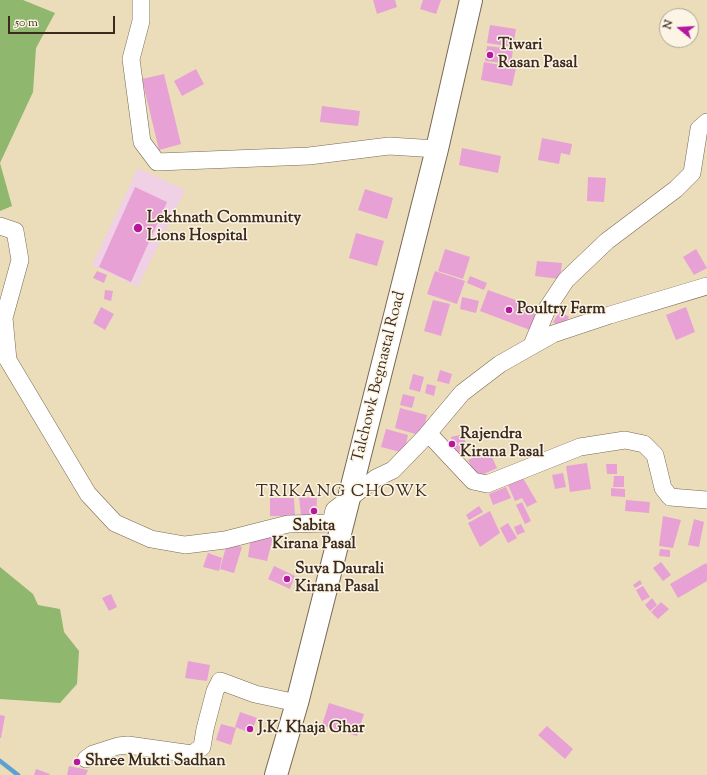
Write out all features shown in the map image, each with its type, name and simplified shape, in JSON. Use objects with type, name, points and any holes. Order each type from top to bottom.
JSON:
[{"type":"main road","name":"Talchowk Begnastal Road","points":[[276,775],[297,703],[349,498],[436,149],[471,0]]},
{"type":"street","points":[[141,0],[142,21],[130,59],[142,142],[157,162],[309,156],[388,146],[436,149]]},
{"type":"street","points":[[532,345],[548,307],[566,280],[607,241],[676,189],[692,173],[700,129],[707,122]]},
{"type":"street","points":[[0,226],[15,231],[20,260],[4,318],[8,360],[88,494],[115,523],[151,539],[185,545],[225,540],[288,524],[331,523],[334,510],[376,478],[393,470],[428,433],[462,393],[500,364],[553,334],[707,286]]},
{"type":"street","points":[[428,433],[473,481],[487,484],[580,447],[626,440],[644,444],[655,455],[663,488],[670,497],[707,500]]},
{"type":"street","points":[[86,759],[93,754],[118,746],[192,754],[202,747],[215,691],[220,681],[255,694],[297,703]]},
{"type":"shaded area","name":"Lekhnath Community Lions Hospital","points":[[138,168],[185,190],[138,287],[92,265]]},
{"type":"green space","points":[[0,0],[23,0],[55,13],[36,48],[33,92],[0,163]]},
{"type":"green space","points":[[0,163],[12,206],[0,211]]},
{"type":"green space","points":[[0,567],[33,594],[38,605],[60,609],[64,632],[79,651],[77,684],[60,703],[0,699]]},
{"type":"building","points":[[373,0],[395,0],[397,7],[377,14]]},
{"type":"building","points":[[423,0],[441,0],[436,14],[420,9]]},
{"type":"building","points":[[490,25],[516,29],[513,47],[487,43]]},
{"type":"building","points":[[487,46],[513,49],[511,64],[485,61]]},
{"type":"building","points":[[484,62],[516,68],[512,86],[481,80]]},
{"type":"building","points":[[196,69],[204,84],[182,96],[174,81]]},
{"type":"building","points":[[164,74],[181,144],[159,150],[142,79]]},
{"type":"building","points":[[322,106],[360,111],[358,126],[320,122]]},
{"type":"building","points":[[542,138],[572,144],[570,155],[561,153],[559,164],[538,160]]},
{"type":"building","points":[[462,148],[501,156],[498,173],[459,165]]},
{"type":"building","points":[[588,177],[606,178],[604,202],[587,201]]},
{"type":"building","points":[[135,187],[167,202],[131,282],[99,267]]},
{"type":"building","points":[[365,189],[393,198],[387,219],[358,210]]},
{"type":"building","points":[[356,233],[384,241],[377,266],[349,258]]},
{"type":"building","points":[[445,249],[470,257],[463,279],[438,271]]},
{"type":"building","points":[[696,249],[707,268],[694,275],[683,257]]},
{"type":"building","points":[[537,261],[562,263],[560,279],[535,276]]},
{"type":"building","points":[[97,271],[107,275],[104,283],[93,278]]},
{"type":"building","points":[[435,271],[465,281],[457,304],[427,294]]},
{"type":"building","points":[[470,276],[487,283],[484,290],[467,283]]},
{"type":"building","points":[[105,290],[113,291],[111,301],[104,299]]},
{"type":"building","name":"Poultry Farm","points":[[488,290],[538,308],[530,330],[480,311]]},
{"type":"building","points":[[462,297],[479,301],[476,313],[460,309]]},
{"type":"building","points":[[433,300],[450,304],[441,336],[424,331]]},
{"type":"building","points":[[101,307],[114,314],[105,330],[93,323]]},
{"type":"building","points":[[686,307],[695,332],[676,340],[666,315]]},
{"type":"building","points":[[560,311],[569,317],[562,328],[553,322]]},
{"type":"building","points":[[440,370],[452,374],[449,384],[437,381]]},
{"type":"building","points":[[413,374],[424,377],[420,392],[409,389]]},
{"type":"building","points":[[427,384],[436,386],[434,396],[425,393]]},
{"type":"building","points":[[403,394],[415,397],[412,408],[400,405]]},
{"type":"building","points":[[400,408],[427,415],[422,436],[395,428]]},
{"type":"building","points":[[386,429],[408,435],[404,453],[381,447]]},
{"type":"building","points":[[464,434],[467,450],[454,453],[451,437]]},
{"type":"building","points":[[489,451],[497,468],[477,477],[468,460]]},
{"type":"building","points":[[587,463],[591,489],[570,492],[566,466]]},
{"type":"building","points":[[606,464],[617,464],[617,474],[607,474]]},
{"type":"building","points":[[563,473],[566,487],[555,489],[552,475]]},
{"type":"building","points":[[614,476],[624,476],[624,487],[613,487]]},
{"type":"building","points":[[523,478],[537,502],[527,507],[522,498],[515,501],[508,485]]},
{"type":"building","points":[[506,487],[511,498],[493,505],[489,494]]},
{"type":"building","points":[[611,488],[625,489],[625,497],[611,496]]},
{"type":"building","points":[[299,497],[317,498],[316,517],[301,515]]},
{"type":"building","points":[[270,498],[294,498],[295,516],[270,516]]},
{"type":"building","points":[[626,500],[650,502],[649,513],[625,511]]},
{"type":"building","points":[[522,502],[531,521],[525,524],[516,505]]},
{"type":"building","points":[[479,506],[483,512],[469,520],[466,515]]},
{"type":"building","points":[[490,511],[500,533],[480,547],[468,523]]},
{"type":"building","points":[[663,516],[681,520],[673,548],[659,546]]},
{"type":"building","points":[[694,519],[704,522],[699,547],[688,545]]},
{"type":"building","points":[[508,523],[517,538],[508,543],[500,528]]},
{"type":"building","points":[[521,524],[525,532],[517,535],[514,527]]},
{"type":"building","points":[[261,535],[273,537],[267,561],[248,557],[250,543]]},
{"type":"building","points":[[227,543],[242,547],[234,573],[220,569]]},
{"type":"building","points":[[660,549],[670,550],[670,557],[659,556]]},
{"type":"building","points":[[208,553],[222,558],[219,571],[203,567]]},
{"type":"building","points":[[661,562],[671,575],[663,581],[653,568]]},
{"type":"building","points":[[706,563],[707,581],[678,598],[670,584]]},
{"type":"building","points":[[274,566],[295,576],[290,589],[268,579]]},
{"type":"building","points":[[640,580],[642,584],[635,588],[633,585]]},
{"type":"building","points":[[643,586],[650,597],[642,601],[636,590]]},
{"type":"building","points":[[111,594],[117,607],[109,611],[102,598]]},
{"type":"building","points":[[652,598],[657,605],[650,611],[645,605]]},
{"type":"building","points":[[661,602],[669,609],[658,619],[651,612]]},
{"type":"building","points":[[188,661],[210,665],[207,681],[185,678]]},
{"type":"building","points":[[329,703],[364,714],[357,736],[322,725]]},
{"type":"building","points":[[240,712],[257,718],[251,733],[235,727]]},
{"type":"building","points":[[0,715],[5,716],[1,738],[0,738]]},
{"type":"building","points":[[221,724],[236,728],[231,745],[216,740]]},
{"type":"building","points":[[547,726],[573,749],[565,759],[538,735]]},
{"type":"building","points":[[69,766],[88,770],[86,775],[67,775]]},
{"type":"building","points":[[36,769],[50,774],[34,775]]},
{"type":"waterway","points":[[0,761],[18,775]]},
{"type":"place","name":"Tiwari Rasan Pasal","points":[[490,55]]},
{"type":"place","name":"Lekhnath Community Lions Hospital","points":[[138,228]]},
{"type":"place","name":"Poultry Farm","points":[[509,310]]},
{"type":"place","name":"Rajendra Kirana Pasal","points":[[452,444]]},
{"type":"place","name":"Sabita Kirana Pasal","points":[[314,511]]},
{"type":"place","name":"Suva Daurali Kirana Pasal","points":[[287,579]]},
{"type":"place","name":"J.K. Khaja Ghar","points":[[250,729]]},
{"type":"place","name":"Shree Mukti Sadhan","points":[[77,762]]},
{"type":"district","name":"TRIKANG CHOWK","points":[[342,493]]}]
